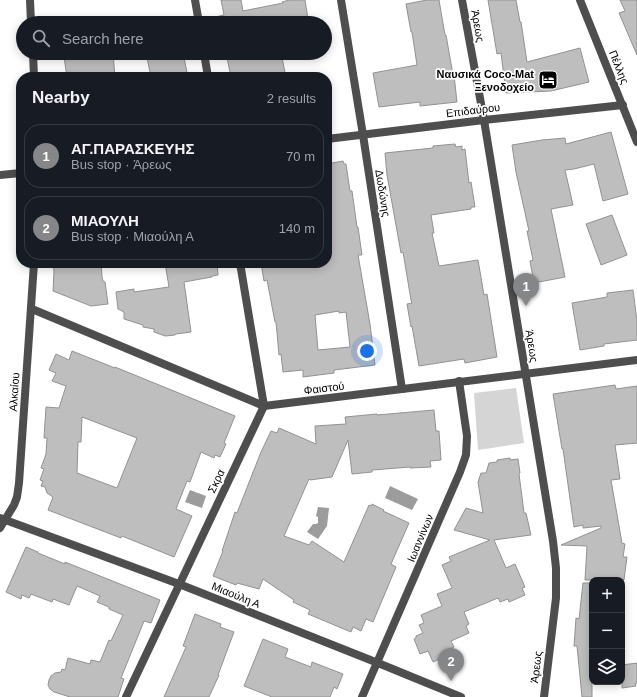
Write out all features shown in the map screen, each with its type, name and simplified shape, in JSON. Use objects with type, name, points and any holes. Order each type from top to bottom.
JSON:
[{"type":"street","points":[[30,0],[31,16]]},
{"type":"street","points":[[195,0],[198,16]]},
{"type":"street","name":"Δωδώνης","points":[[341,0],[402,389]]},
{"type":"street","name":"Άρεως","points":[[462,0],[484,120],[556,568],[556,598],[544,697]]},
{"type":"street","name":"Πέλλης","points":[[580,0],[637,142]]},
{"type":"street","points":[[33,60],[34,72]]},
{"type":"street","points":[[205,60],[207,72]]},
{"type":"street","name":"Επιδαύρου","points":[[332,138],[623,105]]},
{"type":"street","points":[[0,175],[16,173]]},
{"type":"street","name":"Αλκαίου","points":[[0,528],[3,519],[14,505],[19,483],[34,268]]},
{"type":"street","points":[[241,268],[264,406]]},
{"type":"street","name":"Φαιστού","points":[[32,309],[264,406],[637,360]]},
{"type":"street","name":"Ιωαννίνων","points":[[362,697],[378,663],[466,455],[467,436],[459,381]]},
{"type":"street","name":"Σκρα","points":[[126,697],[264,406]]},
{"type":"street","name":"Μιαούλη Α","points":[[3,519],[179,584],[461,697]]},
{"type":"shaded area","points":[[516,388],[524,443],[478,450],[474,393]]},
{"type":"shaded area","points":[[390,486],[418,499],[412,510],[385,498]]},
{"type":"shaded area","points":[[190,490],[206,496],[202,508],[185,502]]},
{"type":"shaded area","points":[[318,507],[329,508],[327,526],[318,539],[307,532],[313,524],[318,523],[318,517],[316,516]]},
{"type":"building","points":[[221,0],[241,0],[243,11],[283,3],[282,2],[289,0],[305,0],[308,16],[220,16],[224,15]]},
{"type":"building","points":[[427,0],[439,0],[454,75],[457,102],[420,106],[420,102],[379,107],[373,73],[417,65],[406,4]]},
{"type":"building","points":[[488,0],[516,0],[527,62],[580,48],[589,82],[551,91],[506,93],[501,53],[497,54]]},
{"type":"building","points":[[620,0],[637,0],[637,55],[619,13],[625,11]]},
{"type":"building","points":[[64,60],[114,60],[115,72],[66,72]]},
{"type":"building","points":[[147,60],[184,60],[187,72],[150,72]]},
{"type":"building","points":[[227,60],[282,60],[285,72],[230,72]]},
{"type":"building","points":[[611,132],[628,194],[603,201],[594,164],[565,170],[573,205],[551,209],[565,277],[534,283],[530,261],[533,260],[527,231],[529,231],[516,172],[512,145],[565,138],[566,144]]},
{"type":"building","points":[[455,144],[456,147],[462,146],[462,150],[465,149],[469,183],[471,182],[475,207],[471,207],[471,209],[431,215],[434,233],[432,233],[439,266],[478,260],[484,295],[487,294],[497,357],[465,363],[464,359],[419,366],[407,304],[412,303],[403,252],[401,253],[387,175],[385,153]]},
{"type":"building","points":[[343,161],[344,164],[346,164],[358,227],[362,255],[358,255],[370,324],[375,365],[334,370],[334,373],[303,377],[303,370],[283,372],[281,354],[279,355],[276,322],[267,280],[264,281],[262,268],[332,268],[332,163]],"holes":[[[339,311],[339,313],[346,312],[350,347],[318,350],[315,315]]]},
{"type":"building","points":[[612,215],[627,255],[601,265],[586,224]]},
{"type":"building","points":[[54,268],[101,268],[108,304],[91,306],[53,291]]},
{"type":"building","points":[[166,268],[217,268],[218,275],[184,282],[191,332],[165,336],[154,332],[154,329],[143,327],[143,325],[124,319],[124,312],[118,309],[116,292],[134,289],[134,292],[169,287]]},
{"type":"building","points":[[633,290],[637,321],[637,340],[604,344],[604,346],[580,350],[572,303],[607,297],[607,293]]},
{"type":"building","points":[[72,351],[235,416],[220,457],[215,455],[214,458],[201,452],[190,482],[187,481],[176,509],[192,516],[174,557],[122,536],[121,538],[48,510],[53,497],[47,493],[45,487],[41,486],[43,481],[40,480],[44,469],[41,468],[46,454],[47,438],[44,438],[46,407],[59,408],[66,386],[52,381],[56,373],[49,370],[56,354],[69,360]],"holes":[[[82,417],[137,438],[117,488],[77,473],[78,442],[81,442]]]},
{"type":"building","points":[[615,385],[616,389],[637,386],[637,443],[615,445],[620,479],[611,480],[622,543],[625,544],[623,557],[627,557],[624,577],[589,577],[589,580],[585,580],[587,546],[561,545],[601,528],[601,526],[583,528],[583,525],[574,527],[563,449],[553,394]]},
{"type":"building","points":[[434,410],[436,431],[439,431],[441,460],[430,461],[431,467],[372,470],[372,472],[352,474],[348,440],[332,477],[309,479],[284,536],[309,545],[312,541],[344,562],[369,505],[372,506],[372,504],[384,510],[383,511],[409,523],[391,564],[396,567],[373,622],[366,619],[361,631],[353,627],[351,632],[308,614],[310,610],[293,602],[294,600],[263,579],[259,589],[237,583],[236,585],[213,576],[223,551],[235,512],[237,513],[271,431],[277,433],[279,428],[316,444],[315,426],[346,424],[345,417]]},
{"type":"building","points":[[510,458],[510,460],[518,459],[524,513],[526,513],[531,535],[494,540],[506,568],[515,564],[525,587],[522,588],[525,595],[509,602],[508,599],[500,602],[498,598],[464,612],[469,624],[466,626],[469,633],[451,641],[454,647],[446,651],[448,655],[433,662],[428,651],[420,654],[414,639],[416,636],[423,633],[419,625],[424,623],[421,615],[442,606],[437,594],[452,588],[442,565],[451,561],[449,557],[490,540],[454,530],[466,508],[483,513],[478,482],[481,473],[486,473],[489,463]]},
{"type":"building","points":[[26,547],[65,564],[65,562],[160,600],[151,623],[144,621],[121,678],[124,679],[118,697],[70,697],[54,692],[50,689],[48,685],[51,676],[55,673],[61,672],[62,669],[65,670],[68,658],[90,664],[91,660],[100,662],[109,640],[111,641],[123,615],[97,602],[100,596],[77,586],[69,605],[53,599],[52,602],[31,594],[29,598],[22,595],[21,599],[6,592]]},
{"type":"building","points":[[583,583],[589,583],[589,685],[592,685],[592,697],[582,697],[577,646],[574,646],[576,618],[579,619]]},
{"type":"building","points":[[195,614],[221,624],[220,627],[234,632],[219,675],[209,697],[164,697],[186,647],[183,646]]},
{"type":"building","points":[[263,639],[288,649],[285,657],[311,667],[312,662],[343,674],[337,689],[334,687],[330,697],[272,697],[244,686]]},
{"type":"building","points":[[637,663],[636,686],[622,688],[622,685],[625,685],[625,665]]},
{"type":"place","name":"Ναυσικά Coco-Mat Ξενοδοχείο","points":[[548,80]]},
{"type":"place","name":"ΑΓ.ΠΑΡΑΣΚΕΥΗΣ","points":[[526,306]]},
{"type":"place","name":"ΜΙΑΟΥΛΗ","points":[[451,681]]}]
